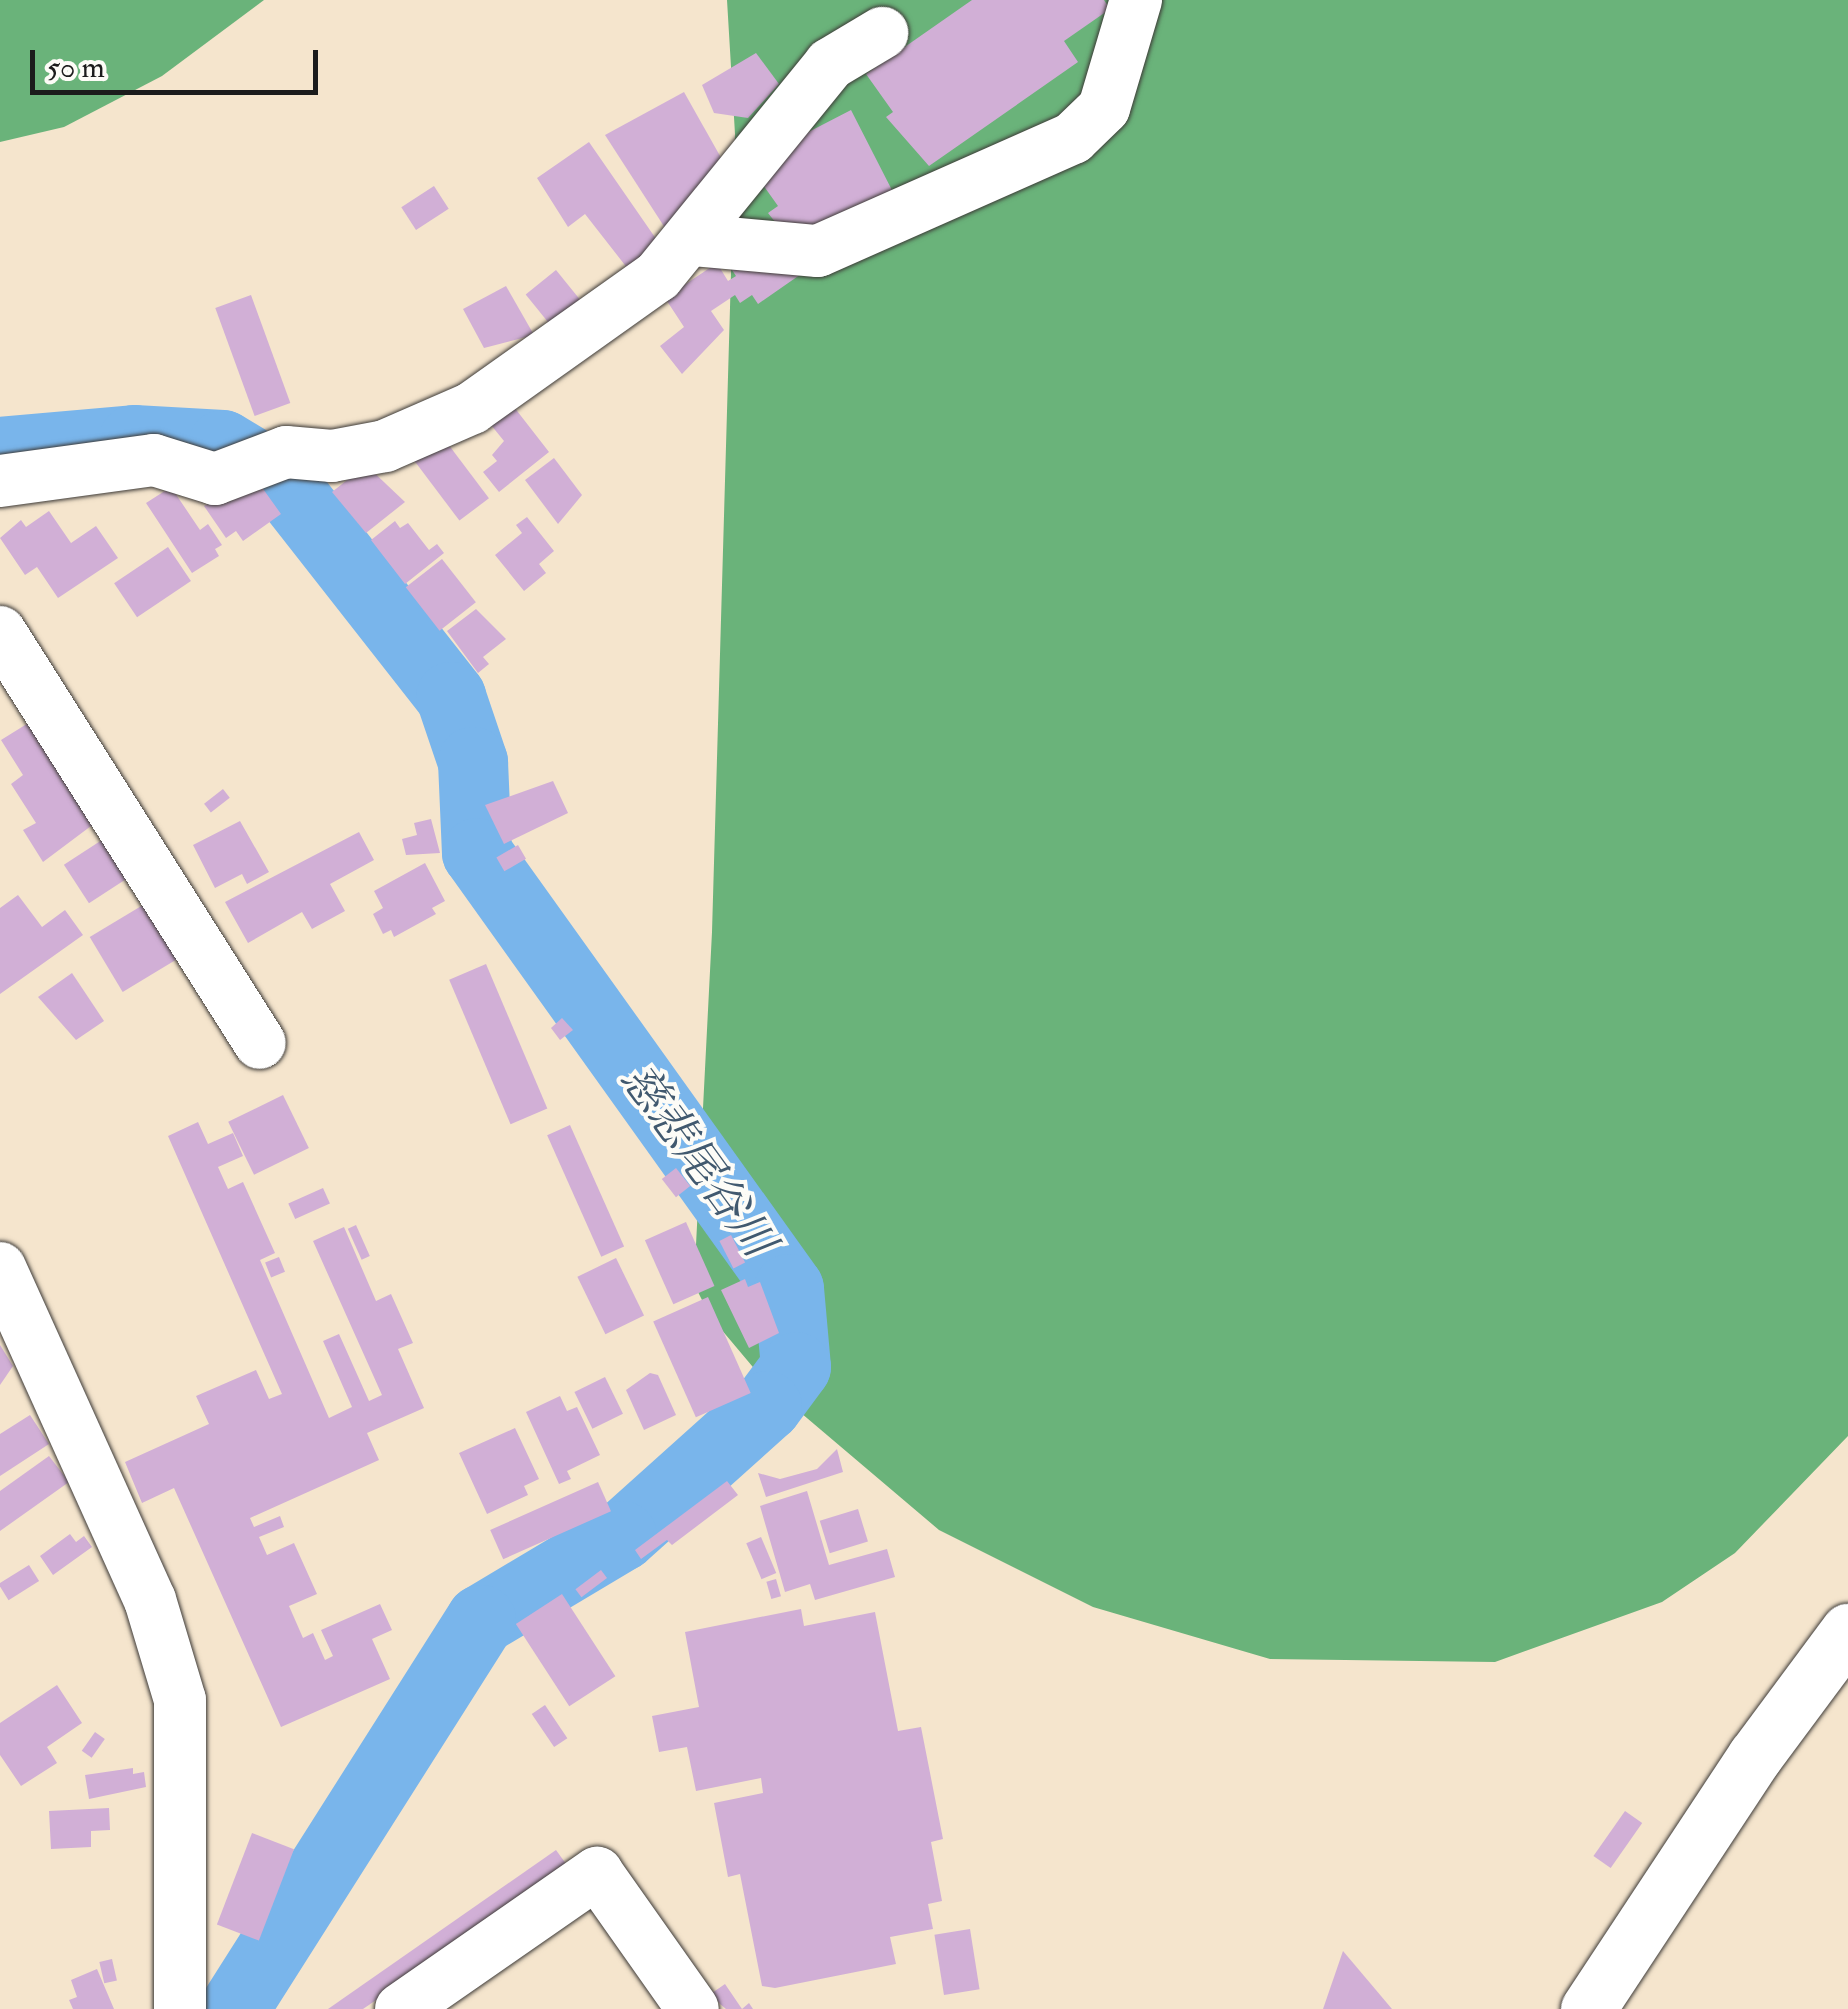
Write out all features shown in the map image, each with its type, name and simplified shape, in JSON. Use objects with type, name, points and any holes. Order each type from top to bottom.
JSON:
[{"type":"main road","points":[[1588,2009],[1754,1756],[1848,1631]]},
{"type":"street","points":[[694,240],[818,251],[1072,138],[1104,108],[1136,0]]},
{"type":"street","points":[[0,481],[154,460],[215,479],[286,452],[332,456],[385,446],[472,408],[658,276],[694,240],[830,64],[882,33]]},
{"type":"street","points":[[0,632],[260,1042]]},
{"type":"street","points":[[3,1283],[150,1600],[180,1700],[180,2009]]},
{"type":"street","points":[[401,2009],[597,1873],[693,2009]]},
{"type":"green space","points":[[0,0],[264,0],[162,76],[64,127],[0,142]]},
{"type":"green space","points":[[727,0],[1848,0],[1848,1436],[1735,1553],[1662,1602],[1495,1662],[1270,1659],[1093,1607],[939,1530],[768,1385],[710,1316],[694,1284],[712,932],[735,134]]},
{"type":"building","points":[[972,0],[1104,0],[1110,9],[1064,41],[1078,62],[929,166],[886,117],[893,112],[866,74]]},
{"type":"building","points":[[756,53],[779,84],[748,118],[714,113],[702,85]]},
{"type":"building","points":[[684,92],[724,163],[667,231],[605,135]]},
{"type":"building","points":[[851,110],[896,198],[835,230],[783,232],[768,213],[778,206],[761,182],[791,141]]},
{"type":"building","points":[[589,142],[661,246],[628,269],[585,214],[568,227],[537,178]]},
{"type":"building","points":[[434,186],[449,209],[416,230],[401,207]]},
{"type":"building","points":[[717,263],[728,281],[736,276],[730,267],[804,272],[758,304],[752,295],[740,303],[735,295],[711,311],[724,330],[682,374],[660,346],[684,327],[665,298]]},
{"type":"building","points":[[556,270],[584,305],[554,330],[526,295]]},
{"type":"building","points":[[506,286],[534,335],[484,348],[463,309]]},
{"type":"building","points":[[251,295],[290,403],[255,416],[215,308]]},
{"type":"building","points":[[514,407],[549,452],[499,492],[483,472],[497,461],[492,455],[504,441],[491,425]]},
{"type":"building","points":[[442,436],[489,498],[459,521],[412,458]]},
{"type":"building","points":[[554,458],[582,495],[558,524],[525,480]]},
{"type":"building","points":[[366,465],[405,502],[366,533],[332,492]]},
{"type":"building","points":[[256,479],[281,514],[243,541],[236,531],[226,538],[204,506]]},
{"type":"building","points":[[171,487],[200,530],[208,524],[222,545],[215,549],[219,556],[192,573],[146,503]]},
{"type":"building","points":[[49,511],[71,543],[96,526],[118,558],[58,598],[37,567],[25,575],[0,538],[21,520],[26,527]]},
{"type":"building","points":[[527,517],[554,551],[539,564],[546,573],[524,591],[495,555],[522,533],[516,525]]},
{"type":"building","points":[[395,521],[400,528],[408,523],[429,550],[437,544],[444,553],[405,584],[371,540]]},
{"type":"building","points":[[168,547],[191,581],[137,617],[114,583]]},
{"type":"building","points":[[442,559],[476,602],[440,631],[406,587]]},
{"type":"building","points":[[476,609],[506,639],[483,657],[489,664],[478,673],[447,631]]},
{"type":"building","points":[[30,722],[95,823],[43,862],[23,830],[36,823],[11,784],[23,775],[1,740]]},
{"type":"building","points":[[553,781],[568,813],[504,844],[485,805]]},
{"type":"building","points":[[223,789],[230,798],[211,812],[204,804]]},
{"type":"building","points":[[431,819],[440,853],[406,855],[402,839],[417,835],[414,823]]},
{"type":"building","points":[[240,821],[269,872],[247,884],[242,874],[215,888],[193,845]]},
{"type":"building","points":[[359,832],[374,860],[330,884],[345,911],[312,929],[302,912],[248,943],[225,902]]},
{"type":"building","points":[[105,838],[130,877],[89,903],[64,865]]},
{"type":"building","points":[[518,845],[526,859],[504,871],[496,858]]},
{"type":"building","points":[[425,863],[445,901],[432,908],[436,914],[394,937],[391,930],[383,934],[373,914],[383,908],[374,891]]},
{"type":"building","points":[[18,895],[42,927],[65,910],[83,935],[0,994],[0,908]]},
{"type":"building","points":[[148,902],[181,957],[123,992],[90,937]]},
{"type":"building","points":[[486,964],[547,1109],[511,1124],[449,980]]},
{"type":"building","points":[[72,973],[104,1021],[76,1040],[38,997]]},
{"type":"building","points":[[562,1018],[573,1030],[560,1040],[551,1028]]},
{"type":"building","points":[[283,1095],[309,1148],[254,1175],[228,1122]]},
{"type":"building","points":[[198,1122],[208,1144],[233,1133],[243,1156],[218,1167],[228,1189],[243,1182],[275,1253],[260,1260],[329,1418],[352,1407],[323,1341],[339,1334],[369,1401],[382,1395],[313,1241],[344,1227],[376,1301],[391,1294],[413,1343],[398,1349],[424,1408],[367,1433],[379,1460],[250,1518],[254,1527],[280,1516],[284,1527],[259,1537],[267,1555],[294,1543],[317,1594],[289,1606],[303,1638],[313,1633],[325,1660],[333,1656],[321,1630],[380,1604],[392,1630],[372,1639],[390,1679],[281,1727],[174,1488],[142,1503],[125,1462],[209,1424],[196,1396],[256,1370],[269,1399],[282,1394],[168,1136]]},
{"type":"building","points":[[570,1125],[624,1247],[601,1257],[547,1135]]},
{"type":"building","points":[[676,1168],[690,1186],[676,1197],[662,1179]]},
{"type":"building","points":[[323,1188],[330,1204],[295,1219],[288,1203]]},
{"type":"building","points":[[686,1222],[714,1286],[673,1304],[645,1240]]},
{"type":"building","points":[[356,1225],[370,1256],[362,1260],[348,1229]]},
{"type":"building","points":[[731,1235],[745,1263],[733,1269],[719,1241]]},
{"type":"building","points":[[279,1257],[285,1272],[271,1277],[265,1263]]},
{"type":"building","points":[[616,1258],[644,1316],[605,1334],[577,1277]]},
{"type":"building","points":[[745,1279],[748,1287],[760,1282],[779,1333],[749,1348],[721,1290]]},
{"type":"building","points":[[708,1297],[751,1393],[696,1417],[653,1321]]},
{"type":"building","points":[[0,1345],[13,1366],[0,1385]]},
{"type":"building","points":[[650,1373],[658,1375],[676,1415],[644,1430],[626,1390]]},
{"type":"building","points":[[605,1377],[623,1414],[592,1429],[574,1392]]},
{"type":"building","points":[[560,1396],[567,1411],[577,1407],[600,1455],[567,1471],[571,1479],[559,1484],[526,1412]]},
{"type":"building","points":[[30,1415],[49,1444],[0,1476],[0,1434]]},
{"type":"building","points":[[515,1428],[539,1479],[524,1486],[528,1495],[487,1514],[459,1453]]},
{"type":"building","points":[[837,1449],[843,1472],[766,1497],[758,1473],[780,1479],[817,1469]]},
{"type":"building","points":[[49,1456],[69,1482],[0,1531],[0,1491]]},
{"type":"building","points":[[727,1481],[738,1495],[672,1545],[667,1540],[641,1559],[635,1550]]},
{"type":"building","points":[[598,1482],[611,1511],[503,1559],[490,1530]]},
{"type":"building","points":[[807,1491],[829,1565],[887,1549],[895,1577],[815,1600],[810,1584],[785,1592],[760,1506]]},
{"type":"building","points":[[858,1509],[868,1542],[830,1553],[820,1521]]},
{"type":"building","points":[[70,1534],[76,1542],[84,1536],[92,1547],[53,1575],[40,1556]]},
{"type":"building","points":[[761,1537],[776,1573],[762,1579],[746,1543]]},
{"type":"building","points":[[29,1565],[39,1581],[9,1600],[0,1583]]},
{"type":"building","points":[[601,1570],[607,1578],[581,1597],[575,1589]]},
{"type":"building","points":[[776,1579],[781,1596],[771,1599],[766,1582]]},
{"type":"building","points":[[562,1594],[615,1676],[569,1706],[516,1624]]},
{"type":"building","points":[[801,1609],[804,1626],[875,1612],[898,1731],[921,1727],[943,1839],[931,1842],[942,1901],[928,1904],[933,1929],[890,1937],[896,1964],[775,1988],[762,1986],[740,1874],[728,1877],[714,1803],[763,1793],[761,1778],[696,1791],[687,1747],[659,1752],[652,1716],[699,1707],[685,1632]]},
{"type":"building","points":[[57,1685],[82,1723],[47,1747],[57,1763],[21,1786],[0,1755],[0,1723]]},
{"type":"building","points":[[545,1705],[567,1738],[554,1747],[532,1714]]},
{"type":"building","points":[[95,1732],[105,1739],[92,1758],[82,1751]]},
{"type":"building","points":[[133,1768],[133,1774],[144,1772],[146,1787],[89,1799],[85,1775]]},
{"type":"building","points":[[109,1808],[110,1830],[91,1831],[91,1847],[51,1849],[49,1811]]},
{"type":"building","points":[[1625,1811],[1642,1823],[1611,1868],[1593,1856]]},
{"type":"building","points":[[252,1833],[294,1849],[259,1941],[217,1924]]},
{"type":"building","points":[[556,1850],[569,1868],[363,2009],[328,2009]]},
{"type":"building","points":[[970,1929],[980,1989],[944,1995],[934,1935]]},
{"type":"building","points":[[1343,1951],[1392,2009],[1323,2009]]},
{"type":"building","points":[[112,1959],[117,1980],[104,1983],[99,1962]]},
{"type":"building","points":[[97,1969],[114,2009],[73,2009],[69,2000],[77,1997],[71,1980]]},
{"type":"building","points":[[725,1984],[742,2009],[726,2009],[712,1993]]},
{"type":"waterway","name":"慈悲尾谷川","points":[[0,452],[134,440],[223,445],[281,480],[451,697],[473,762],[477,853],[789,1289],[796,1367],[767,1406],[622,1536],[481,1620],[234,2009]]}]
